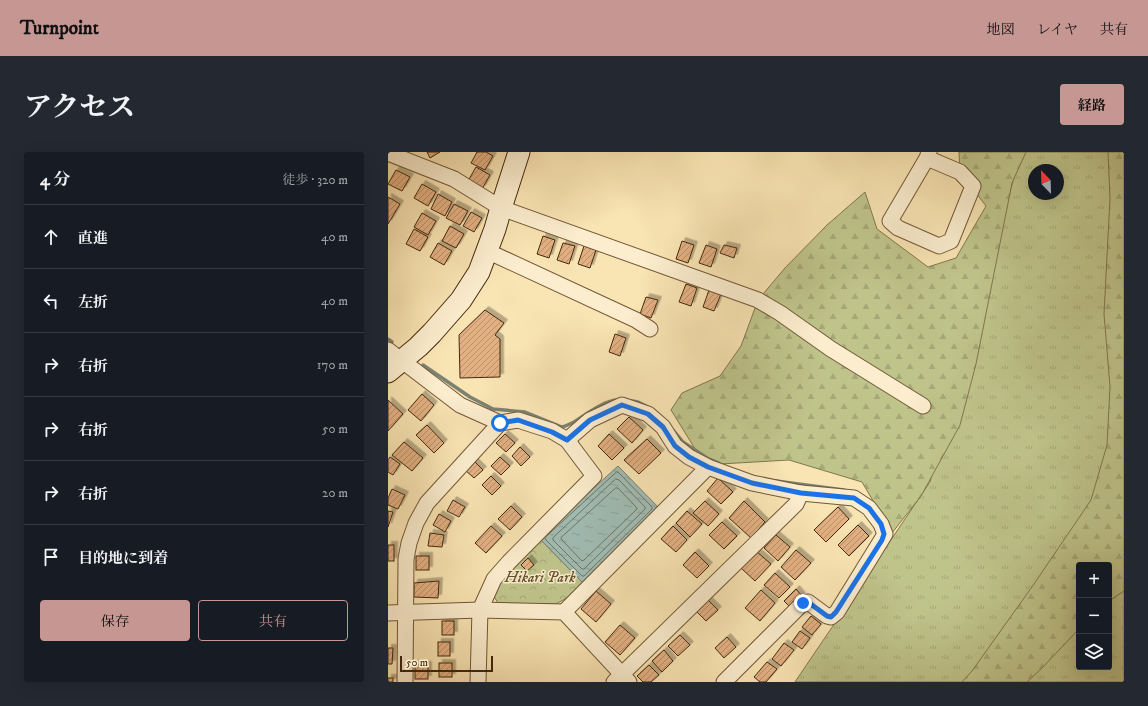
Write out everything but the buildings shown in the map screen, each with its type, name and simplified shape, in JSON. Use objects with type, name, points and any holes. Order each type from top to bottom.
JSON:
[{"type":"street","points":[[478,682],[480,610],[494,579],[594,476],[567,440],[552,432],[518,420],[500,423],[460,405],[392,361],[423,342],[461,300],[479,272],[495,229],[519,152]]},
{"type":"street","points":[[388,153],[454,179],[501,208],[758,300],[831,349],[923,406]]},
{"type":"street","points":[[928,155],[960,172],[973,186],[951,240],[939,246],[898,228],[890,221],[928,155]]},
{"type":"street","points":[[487,251],[636,320],[650,329]]},
{"type":"street","points":[[567,440],[590,420],[622,405],[648,414],[663,427],[675,446],[689,457],[708,467],[752,483],[801,493],[854,498],[869,508],[881,524],[884,534],[882,540],[836,612],[831,617],[827,616],[808,602],[803,603],[724,682]]},
{"type":"street","points":[[405,682],[406,559],[416,523],[427,503],[500,423]]},
{"type":"street","points":[[388,613],[480,610],[564,612],[708,467]]},
{"type":"street","points":[[564,612],[621,679],[796,504],[801,493]]},
{"type":"green space","points":[[959,152],[1026,152],[1012,183],[976,364],[960,425],[921,496],[892,533],[862,482],[789,460],[720,464],[697,452],[671,410],[682,393],[720,376],[741,346],[758,300],[785,268],[827,225],[865,192],[877,229],[928,267],[956,258],[986,206],[960,172]]},
{"type":"green space","points":[[1021,152],[1124,152],[1124,682],[795,682],[930,482]]},
{"type":"green space","points":[[1108,152],[1124,152],[1124,591],[1112,599],[1112,562],[1076,562],[1076,632],[1042,668],[1027,682],[962,682],[972,671],[1034,584],[1091,500],[1107,445],[1110,387],[1104,314],[1110,199]]},
{"type":"green space","name":"Hikari Park","points":[[539,538],[583,583],[570,596],[556,604],[498,603],[492,593],[511,567]]},
{"type":"water","points":[[618,466],[659,508],[583,583],[539,538]]},
{"type":"waterway","points":[[388,339],[392,342]]},
{"type":"waterway","points":[[423,365],[470,397],[493,409],[525,412],[562,427],[574,422],[608,402],[619,400]]},
{"type":"waterway","points":[[632,401],[646,406]]},
{"type":"waterway","points":[[673,430],[683,442],[707,458],[719,463]]},
{"type":"waterway","points":[[776,481],[844,490]]},
{"type":"route","points":[[500,423],[518,420],[552,432],[567,440],[590,420],[622,405],[648,414],[663,427],[675,446],[689,457],[708,467],[752,483],[801,493],[854,498],[869,508],[881,524],[884,534],[882,540],[836,612],[831,617],[827,616],[813,604],[808,602],[803,603]]}]
